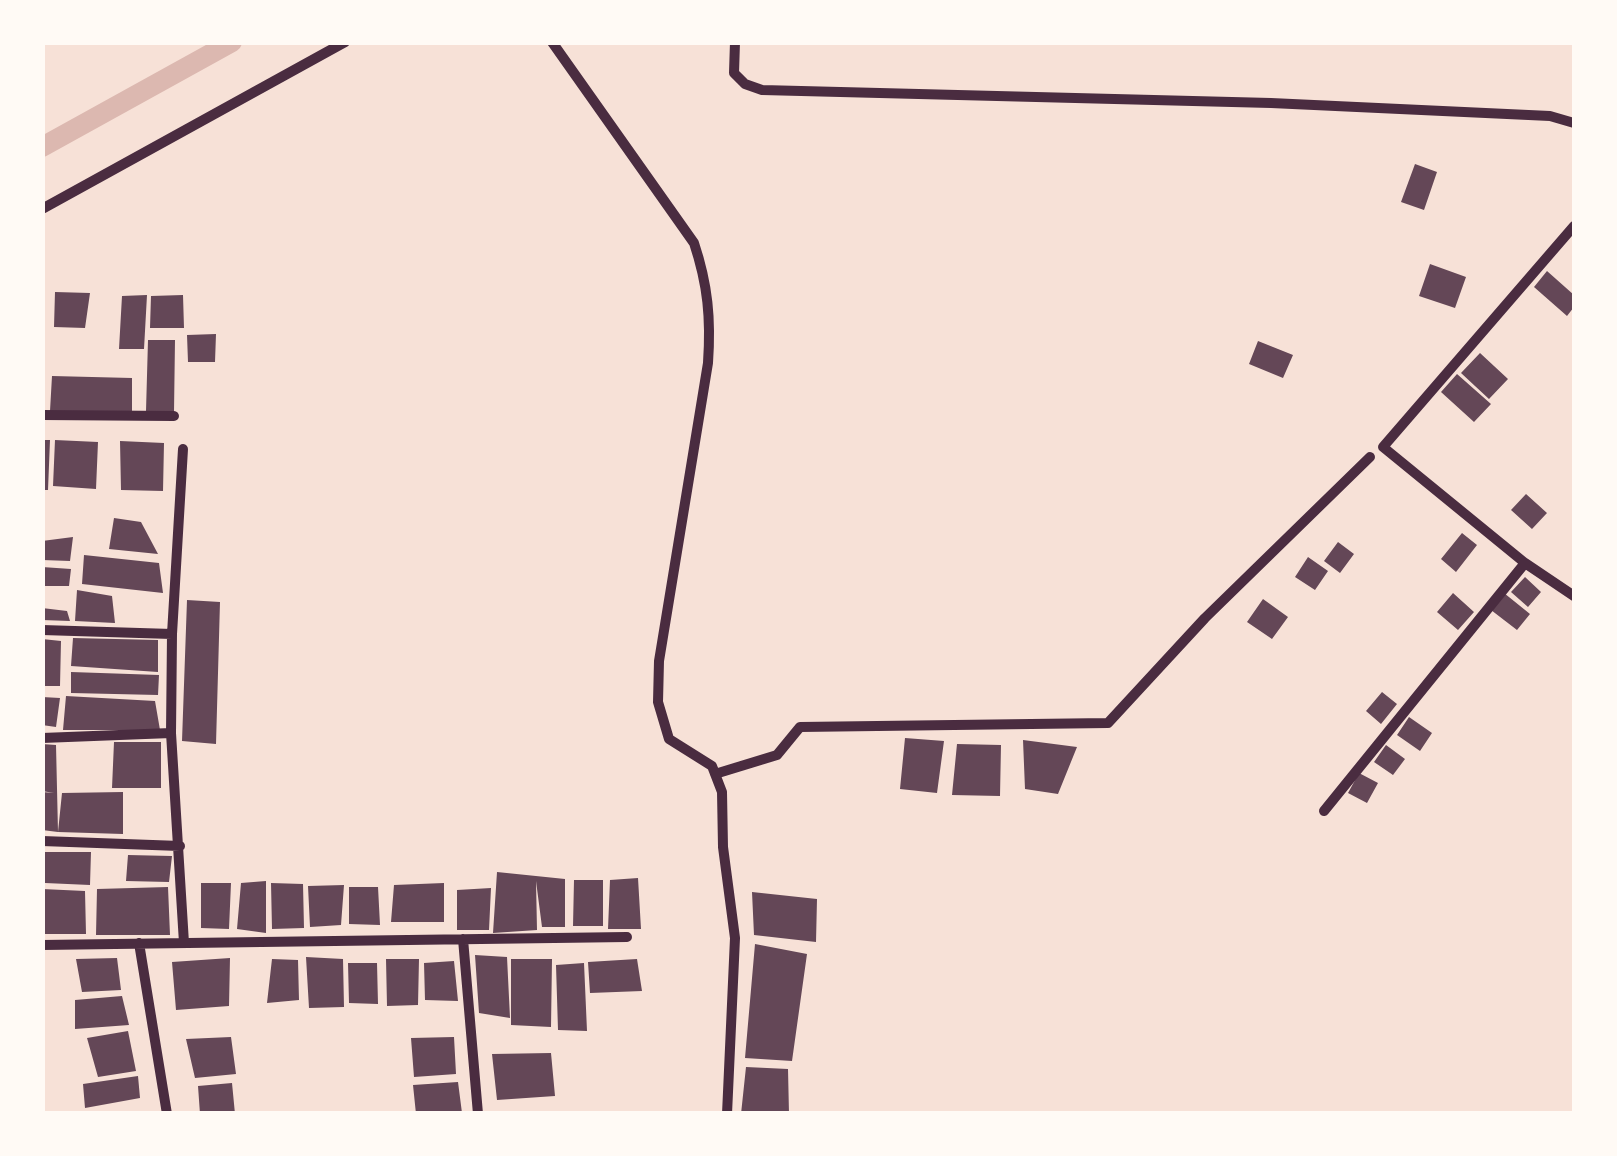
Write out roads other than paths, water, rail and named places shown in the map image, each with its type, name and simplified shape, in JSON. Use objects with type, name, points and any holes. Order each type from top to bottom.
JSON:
[{"type":"street","points":[[42,209],[345,42]]},
{"type":"street","points":[[552,42],[694,243],[706,277],[711,313],[708,363],[659,661],[658,702],[669,738],[712,766],[722,792],[723,846],[735,938],[727,1114]]},
{"type":"street","points":[[735,42],[734,72],[746,84],[762,90],[1271,103],[1550,116],[1574,123]]},
{"type":"street","points":[[1574,226],[1382,447],[1525,563],[1574,596]]},
{"type":"street","points":[[42,414],[174,416]]},
{"type":"street","points":[[183,449],[172,634],[171,734],[184,943]]},
{"type":"street","points":[[715,774],[777,755],[800,728],[1108,723],[1206,618],[1370,457]]},
{"type":"street","points":[[1324,811],[1525,563]]},
{"type":"street","points":[[42,630],[172,634]]},
{"type":"street","points":[[42,738],[171,734]]},
{"type":"street","points":[[42,841],[180,846]]},
{"type":"street","points":[[42,945],[627,937]]},
{"type":"street","points":[[463,940],[478,1114]]},
{"type":"street","points":[[139,943],[167,1114]]},
{"type":"waterway","points":[[42,147],[232,42]]}]
